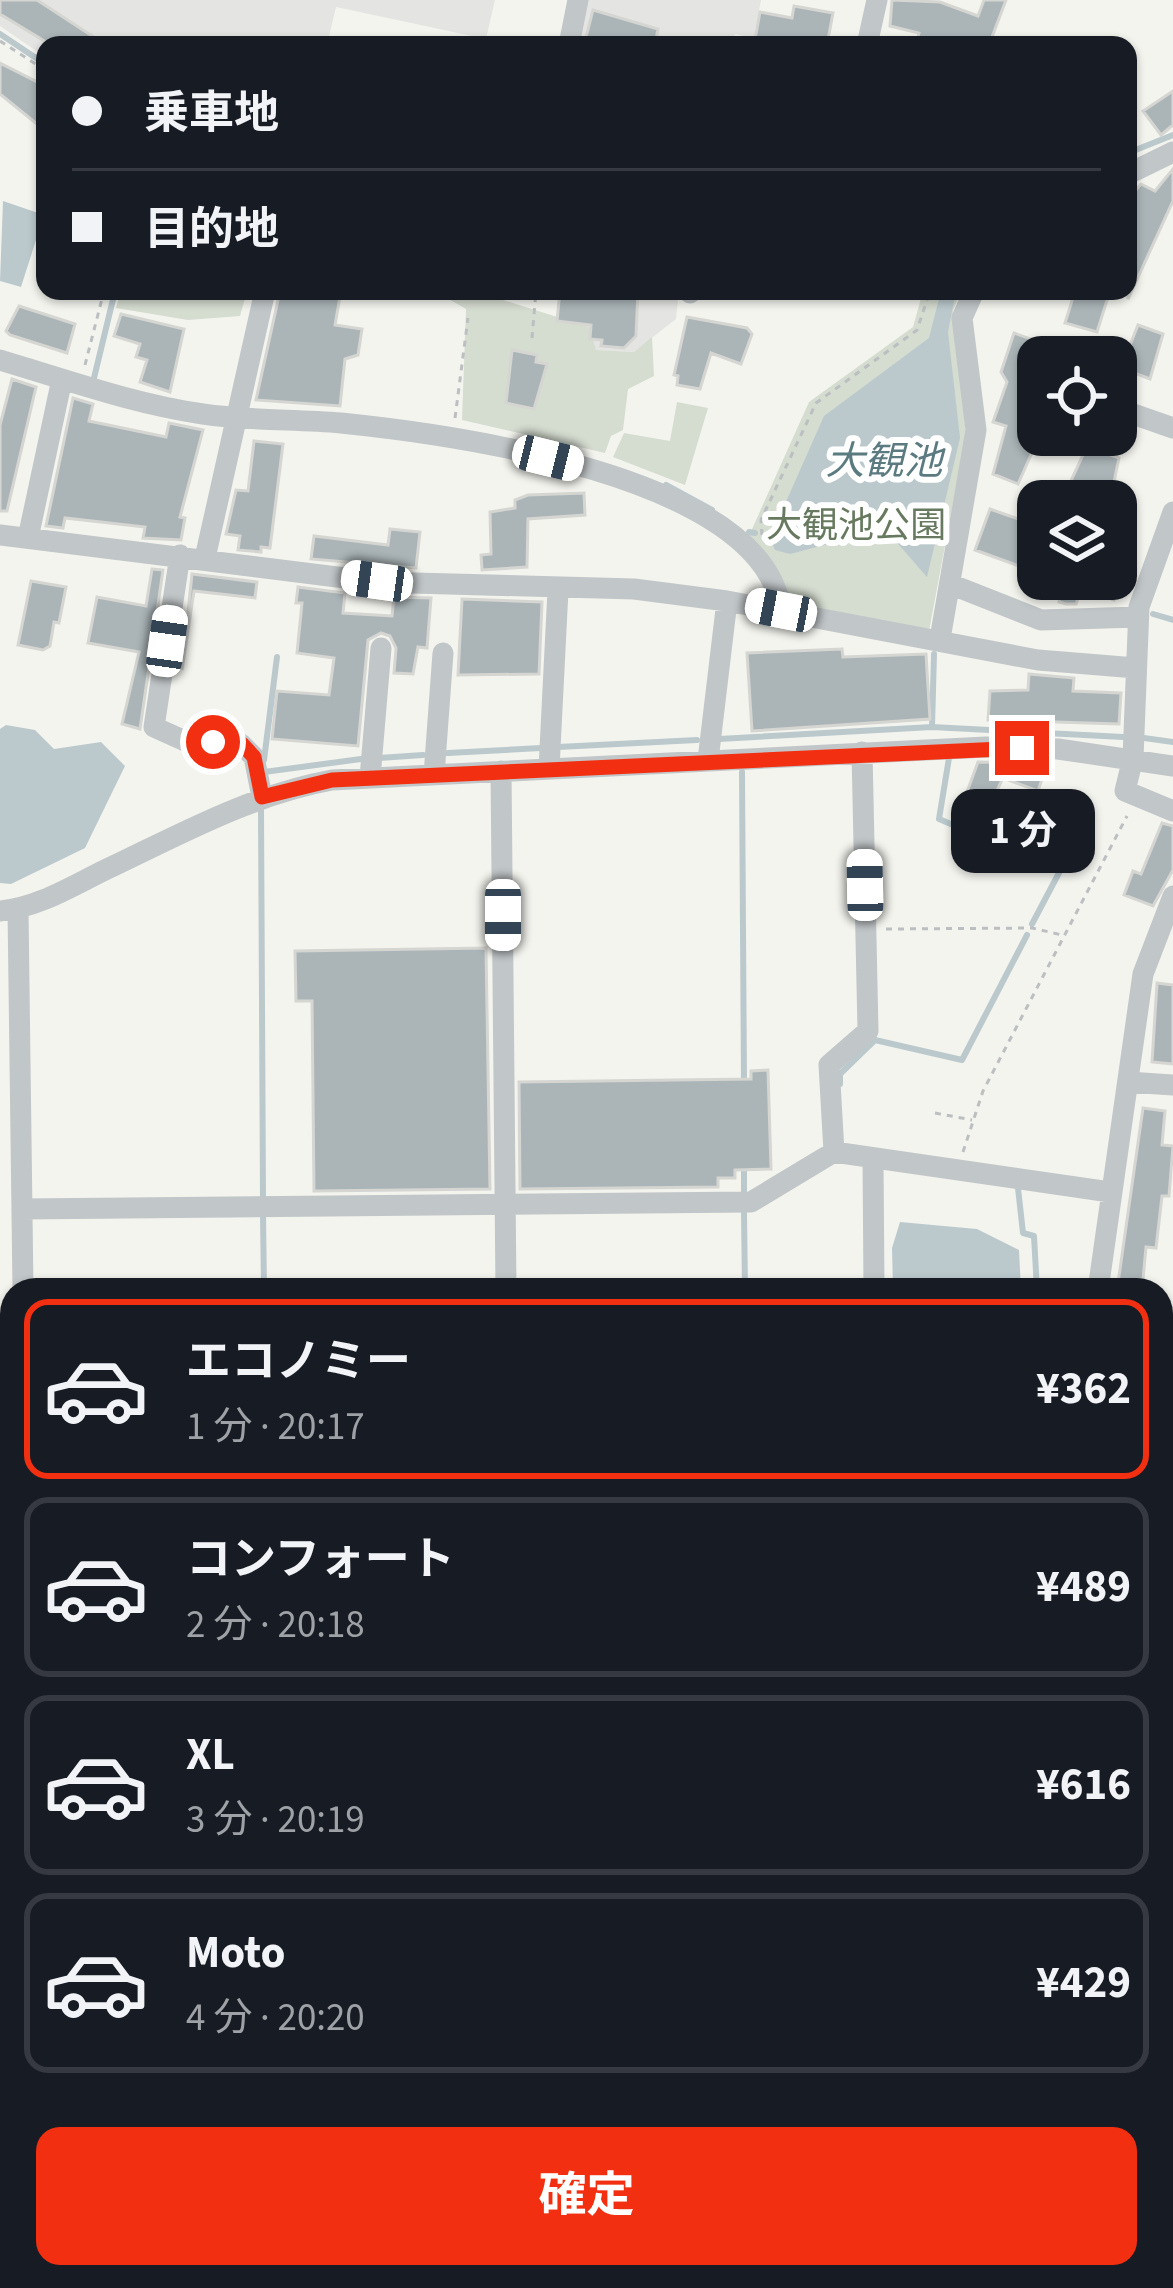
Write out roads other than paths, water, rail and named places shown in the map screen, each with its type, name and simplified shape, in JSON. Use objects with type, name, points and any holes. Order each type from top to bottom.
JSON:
[{"type":"street","points":[[571,36],[578,0]]},
{"type":"street","points":[[869,36],[877,0]]},
{"type":"street","points":[[1137,170],[1173,152]]},
{"type":"street","points":[[205,558],[263,300]]},
{"type":"street","points":[[940,639],[976,430],[962,319],[970,300]]},
{"type":"street","points":[[0,360],[152,405],[234,418],[338,423],[453,438],[580,465],[670,497],[720,525],[754,558],[779,596],[781,610]]},
{"type":"street","points":[[28,538],[72,381]]},
{"type":"street","points":[[1137,415],[1173,428]]},
{"type":"street","points":[[1173,512],[1138,617],[1133,758],[1125,790],[1173,811]]},
{"type":"street","points":[[0,535],[377,581],[634,589],[781,610],[1038,661],[1136,668]]},
{"type":"street","points":[[180,555],[154,728],[185,741],[242,744],[254,757],[262,797]]},
{"type":"street","points":[[950,584],[1041,620],[1138,617]]},
{"type":"street","points":[[549,769],[558,590]]},
{"type":"street","points":[[708,760],[727,601]]},
{"type":"street","points":[[370,778],[381,648]]},
{"type":"street","points":[[434,775],[443,653]]},
{"type":"street","points":[[23,1278],[9,910],[262,797],[332,780],[862,752],[1010,748],[1173,766]]},
{"type":"street","points":[[834,1152],[829,1064],[868,1031],[862,752]]},
{"type":"street","points":[[501,771],[506,1278]]},
{"type":"street","points":[[1099,1278],[1143,974],[1173,896]]},
{"type":"street","points":[[1128,1082],[1173,1085]]},
{"type":"street","points":[[23,1209],[751,1202],[834,1152],[1110,1192]]},
{"type":"street","points":[[873,1159],[874,1278]]},
{"type":"water","points":[[3,201],[36,212],[36,240],[21,287],[0,281]]},
{"type":"water","name":"大観池","points":[[939,300],[954,300],[948,332],[960,438],[927,577],[885,529],[790,554],[775,550],[770,538],[824,416],[929,338]]},
{"type":"water","points":[[6,725],[35,730],[54,749],[101,742],[125,766],[85,848],[11,884],[0,883],[0,729]]},
{"type":"water","points":[[900,1222],[977,1229],[1019,1250],[1020,1278],[893,1278],[892,1248]]},
{"type":"waterway","points":[[0,34],[36,58]]},
{"type":"waterway","points":[[1137,149],[1173,135]]},
{"type":"waterway","points":[[94,378],[113,300]]},
{"type":"waterway","points":[[666,485],[712,510]]},
{"type":"waterway","points":[[749,532],[755,533]]},
{"type":"waterway","points":[[1153,614],[1173,620]]},
{"type":"waterway","points":[[932,727],[934,654]]},
{"type":"waterway","points":[[264,760],[277,657]]},
{"type":"waterway","points":[[719,739],[932,727],[1123,737]]},
{"type":"waterway","points":[[1144,738],[1173,742]]},
{"type":"waterway","points":[[558,747],[697,740]]},
{"type":"waterway","points":[[448,753],[541,748]]},
{"type":"waterway","points":[[379,758],[423,755]]},
{"type":"waterway","points":[[949,758],[939,819],[1060,871],[1032,924]]},
{"type":"waterway","points":[[264,772],[361,759]]},
{"type":"waterway","points":[[742,772],[744,1086]]},
{"type":"waterway","points":[[261,809],[263,1200]]},
{"type":"waterway","points":[[840,1084],[840,1074],[875,1040],[962,1060],[1027,935]]},
{"type":"waterway","points":[[744,1165],[744,1197]]},
{"type":"waterway","points":[[1018,1188],[1023,1233],[1034,1236],[1036,1278]]},
{"type":"waterway","points":[[744,1211],[745,1278]]},
{"type":"waterway","points":[[263,1214],[264,1278]]},
{"type":"park label","name":"大観池公園","points":[[856,524]]}]
